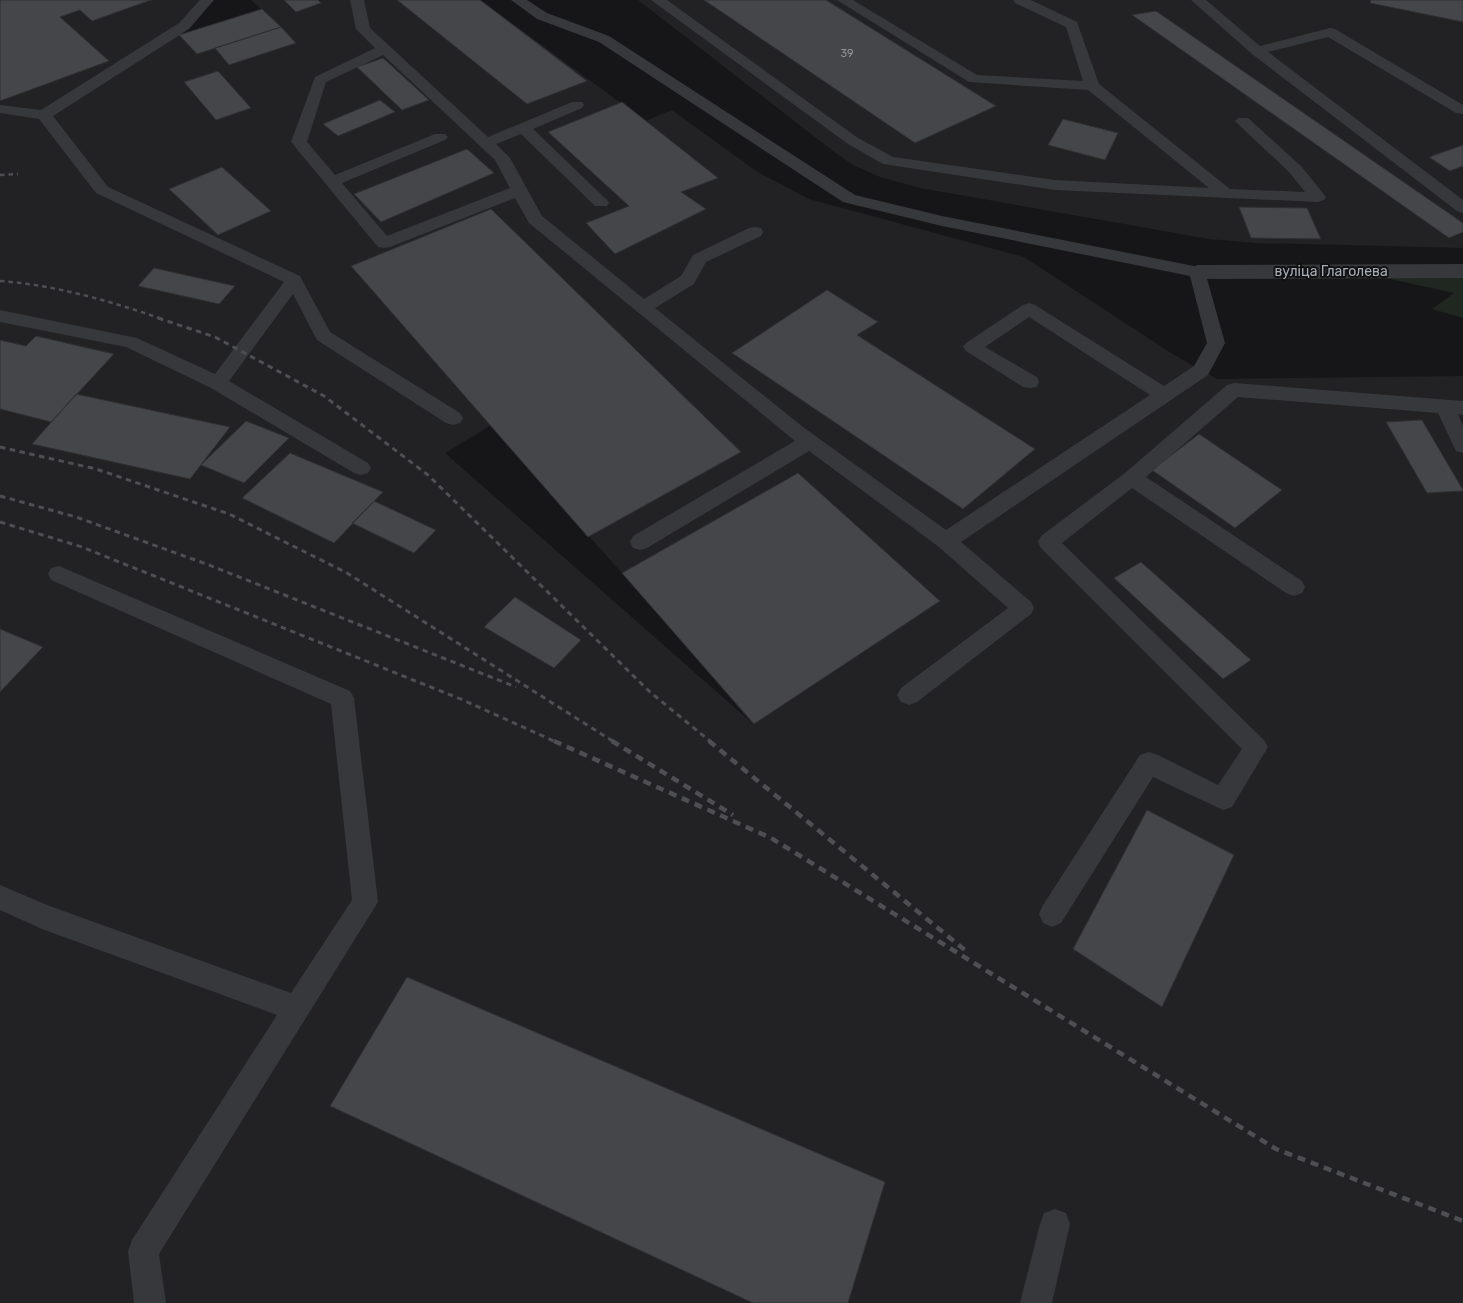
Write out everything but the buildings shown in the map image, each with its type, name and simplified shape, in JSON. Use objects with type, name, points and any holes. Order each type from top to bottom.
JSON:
[{"type":"street","name":"вуліца Глаголева","points":[[1198,272],[1463,271]]},
{"type":"lane","points":[[0,109],[44,115],[184,26],[207,0]]},
{"type":"lane","points":[[357,0],[363,29],[502,158],[535,219],[809,442],[946,541],[1023,608],[909,695]]},
{"type":"lane","points":[[518,0],[542,16],[604,38],[849,199],[942,221],[1198,272],[1216,343],[1201,370],[946,541]]},
{"type":"lane","points":[[658,0],[853,141],[889,161],[1055,185],[1318,197],[1295,169],[1242,121]]},
{"type":"lane","points":[[844,0],[974,79],[1092,86]]},
{"type":"lane","points":[[1020,0],[1072,25],[1092,86],[1226,194]]},
{"type":"lane","points":[[1198,0],[1257,51],[1463,208]]},
{"type":"lane","points":[[1257,51],[1330,32],[1461,110]]},
{"type":"lane","points":[[385,49],[320,80],[299,142],[384,243],[520,190]]},
{"type":"lane","points":[[486,143],[577,104]]},
{"type":"lane","points":[[44,115],[102,190],[294,280],[322,336],[453,418]]},
{"type":"lane","points":[[522,128],[601,203]]},
{"type":"lane","points":[[333,181],[440,137]]},
{"type":"lane","points":[[643,307],[688,280],[699,259],[755,232]]},
{"type":"lane","points":[[218,383],[294,280]]},
{"type":"lane","points":[[1030,382],[972,347],[1029,308],[1164,395]]},
{"type":"lane","points":[[0,316],[131,342],[218,383],[361,468]]},
{"type":"lane","points":[[1052,914],[1149,763],[1223,799],[1256,747],[1048,542],[1132,478],[1234,390],[1454,408],[1463,446]]},
{"type":"lane","points":[[640,542],[809,442]]},
{"type":"lane","points":[[1132,478],[1294,586]]},
{"type":"lane","points":[[59,574],[342,698],[365,902],[143,1251],[150,1303]]},
{"type":"lane","points":[[0,896],[42,916],[297,1009]]},
{"type":"lane","points":[[1036,1303],[1055,1224]]},
{"type":"shaded area","points":[[0,0],[203,0],[180,35],[261,9],[251,0],[481,0],[645,121],[672,110],[756,171],[809,199],[1024,257],[1171,353],[1217,379],[1463,376],[1463,1303],[0,1303]],"holes":[[[490,426],[622,573],[750,721],[445,453]]]},
{"type":"shaded area","points":[[638,0],[1463,0],[1463,248],[1255,243],[1209,239],[920,188],[880,177],[853,165],[833,151]]},
{"type":"shaded area","points":[[1367,274],[1463,276],[1463,318],[1432,309],[1454,293]]},
{"type":"railway","points":[[0,175],[18,174]]},
{"type":"railway","points":[[0,281],[62,290],[162,319]]},
{"type":"railway","points":[[158,318],[215,337],[324,396],[428,475],[650,692],[711,742]]},
{"type":"railway","points":[[0,447],[96,469],[229,514],[347,573],[614,742]]},
{"type":"railway","points":[[0,496],[76,517],[209,565],[516,687]]},
{"type":"railway","points":[[0,522],[82,547],[463,700],[556,742]]},
{"type":"railway","points":[[554,741],[771,838],[1276,1149],[1463,1221]]},
{"type":"railway","points":[[612,741],[733,815]]},
{"type":"railway","points":[[709,741],[966,951]]}]
